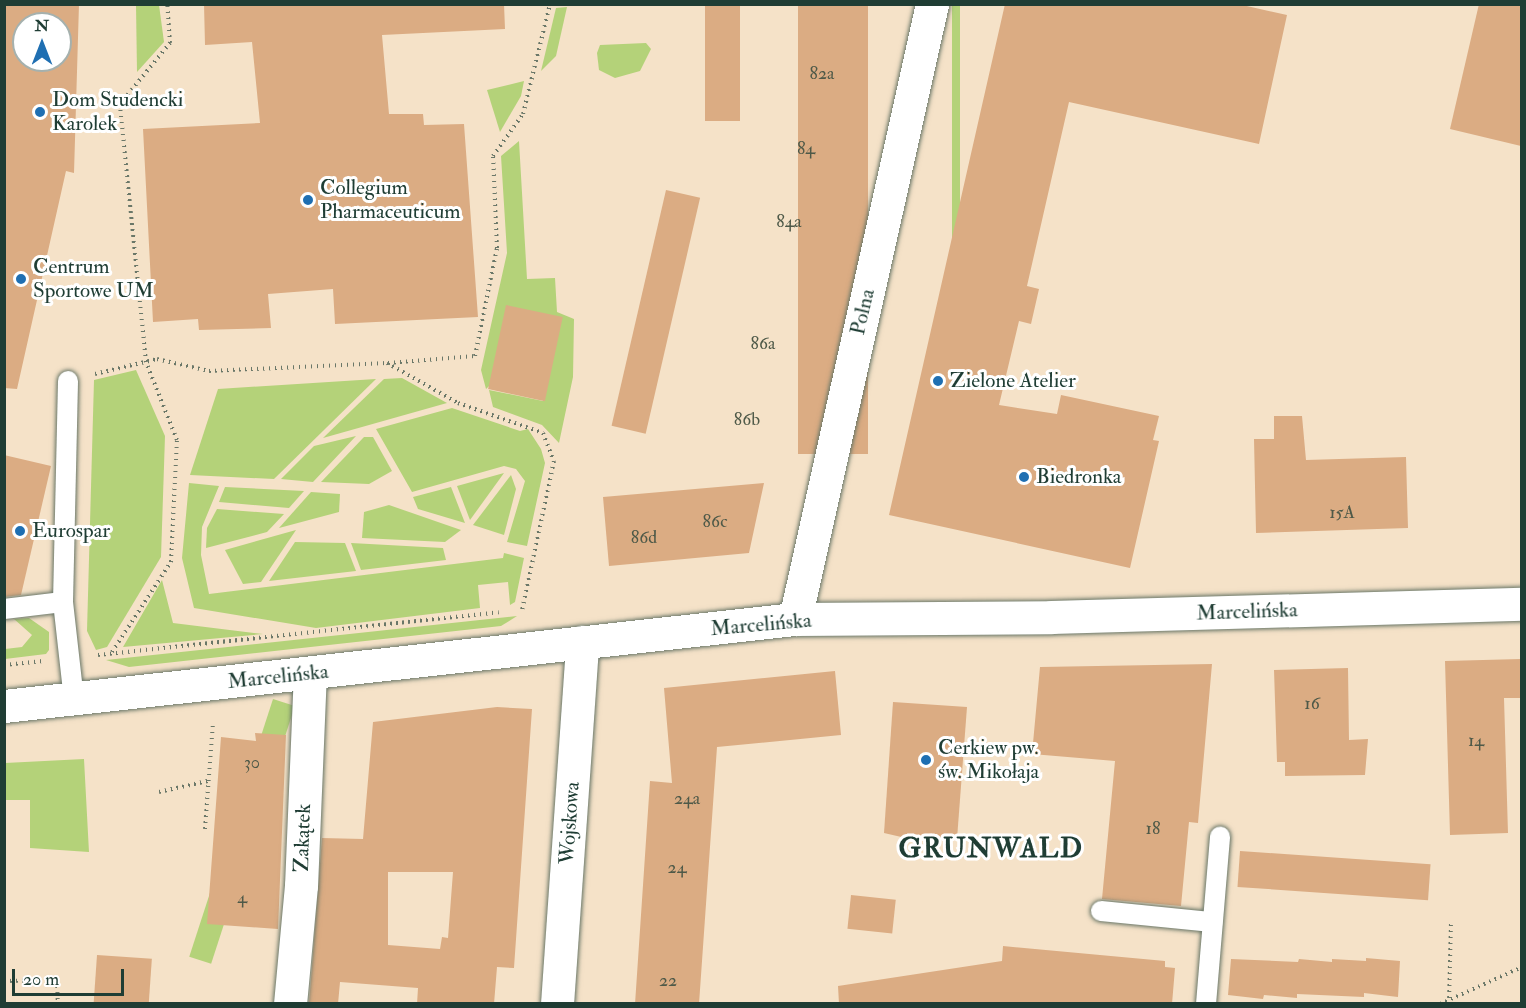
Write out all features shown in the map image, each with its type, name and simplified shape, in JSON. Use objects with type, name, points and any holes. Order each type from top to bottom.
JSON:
[{"type":"street","name":"Polna","points":[[795,619],[932,4]]},
{"type":"street","name":"Marcelińska","points":[[4,706],[795,619],[1051,618],[1521,603]]},
{"type":"street","name":"Wojskowa","points":[[557,1004],[582,642]]},
{"type":"street","name":"Zakątek","points":[[290,1004],[302,886],[310,673]]},
{"type":"lane","points":[[68,381],[63,602],[74,700]]},
{"type":"lane","points":[[4,609],[63,602]]},
{"type":"lane","points":[[1206,1004],[1220,837]]},
{"type":"lane","points":[[1101,911],[1212,922]]},
{"type":"path","points":[[112,653],[171,562],[177,440],[146,362],[120,104],[171,43],[167,4]]},
{"type":"path","points":[[68,381],[157,359],[209,371],[387,363],[475,356],[497,248],[493,156],[524,114],[550,4]]},
{"type":"path","points":[[387,363],[458,403],[543,433],[554,461],[522,610]]},
{"type":"path","points":[[4,665],[531,609]]},
{"type":"path","points":[[205,829],[213,723]]},
{"type":"path","points":[[159,792],[208,781]]},
{"type":"path","points":[[1448,1002],[1451,924]]},
{"type":"path","points":[[1440,1004],[1521,967]]},
{"type":"path","points":[[4,981],[57,980],[58,1004]]},
{"type":"green space","points":[[136,5],[159,5],[164,42],[137,72]]},
{"type":"green space","points":[[952,5],[960,5],[960,412],[952,412]]},
{"type":"green space","points":[[567,7],[556,56],[541,71],[556,8]]},
{"type":"green space","points":[[646,43],[651,49],[640,71],[615,78],[599,70],[597,53],[600,45]]},
{"type":"green space","points":[[524,81],[521,96],[500,132],[487,90]]},
{"type":"green space","points":[[519,141],[527,279],[555,278],[557,312],[574,319],[573,377],[559,443],[542,425],[493,407],[489,390],[543,401],[562,317],[486,389],[481,370],[507,253],[501,156]]},
{"type":"green space","points":[[136,370],[165,436],[161,557],[107,647],[96,650],[87,631],[94,380]]},
{"type":"green space","points":[[402,378],[447,403],[323,438],[384,379]]},
{"type":"green space","points":[[376,379],[274,479],[190,475],[218,389]]},
{"type":"green space","points":[[452,408],[520,431],[528,429],[541,449],[545,463],[527,546],[507,542],[525,481],[516,469],[504,466],[412,492],[376,429]]},
{"type":"green space","points":[[356,436],[313,482],[281,479],[314,446]]},
{"type":"green space","points":[[364,437],[373,437],[392,471],[369,484],[321,482]]},
{"type":"green space","points":[[504,473],[470,520],[457,486]]},
{"type":"green space","points":[[511,475],[516,489],[504,535],[473,525]]},
{"type":"green space","points":[[189,483],[219,486],[202,527],[201,555],[209,594],[503,558],[504,553],[524,558],[515,602],[510,605],[508,582],[478,585],[480,608],[316,628],[194,608],[182,558]]},
{"type":"green space","points":[[225,487],[304,491],[289,508],[219,502]]},
{"type":"green space","points":[[451,487],[465,523],[418,509],[413,497]]},
{"type":"green space","points":[[311,492],[340,494],[339,512],[279,528]]},
{"type":"green space","points":[[389,505],[461,530],[445,542],[362,538],[364,512]]},
{"type":"green space","points":[[217,509],[284,514],[267,532],[206,548],[207,528]]},
{"type":"green space","points":[[296,530],[261,582],[243,584],[225,550]]},
{"type":"green space","points":[[295,542],[345,543],[356,571],[269,581]]},
{"type":"green space","points":[[351,543],[443,548],[446,560],[361,570]]},
{"type":"green space","points":[[162,580],[173,623],[263,634],[123,647]]},
{"type":"green space","points":[[517,616],[501,626],[129,667],[106,660]]},
{"type":"green space","points":[[29,618],[49,632],[49,650],[46,654],[5,659],[5,649],[22,647],[32,635],[14,619]]},
{"type":"green space","points":[[273,699],[295,706],[211,964],[189,957]]},
{"type":"green space","points":[[84,759],[89,852],[30,848],[30,800],[5,800],[5,763]]},
{"type":"building","points":[[4,4],[79,4],[74,173],[66,171],[17,389],[4,388]]},
{"type":"building","name":"Collegium Pharmaceuticum","points":[[204,4],[504,4],[505,29],[382,35],[389,114],[423,114],[424,125],[464,124],[478,317],[335,324],[333,289],[268,294],[271,328],[199,330],[198,319],[153,322],[143,129],[260,123],[252,42],[205,45]]},
{"type":"building","points":[[705,4],[740,4],[740,121],[705,121]]},
{"type":"building","points":[[798,4],[868,4],[868,454],[798,454]]},
{"type":"building","points":[[1005,4],[1238,4],[1287,15],[1259,144],[1069,102],[1027,286],[1039,289],[1031,324],[1019,321],[999,405],[1057,414],[1061,395],[1159,416],[1153,440],[1159,441],[1130,568],[889,515]]},
{"type":"building","points":[[1479,4],[1521,4],[1521,146],[1450,129]]},
{"type":"building","points":[[666,190],[700,198],[646,434],[612,426]]},
{"type":"building","points":[[506,305],[563,317],[545,401],[488,389]]},
{"type":"building","points":[[1274,416],[1302,416],[1306,460],[1406,457],[1408,528],[1256,533],[1254,439],[1274,439]]},
{"type":"building","name":"Eurospar","points":[[4,455],[51,466],[21,595],[4,597]]},
{"type":"building","points":[[764,483],[749,553],[609,566],[603,497]]},
{"type":"building","points":[[1521,659],[1521,698],[1504,698],[1508,833],[1450,835],[1445,661]]},
{"type":"building","points":[[1212,664],[1198,823],[1189,822],[1181,906],[1102,899],[1115,761],[1032,754],[1040,667]]},
{"type":"building","points":[[1348,668],[1349,740],[1368,739],[1365,775],[1285,776],[1285,762],[1277,762],[1274,670]]},
{"type":"building","points":[[835,671],[841,735],[717,747],[699,1004],[635,1004],[650,781],[672,783],[664,688]]},
{"type":"building","name":"Cerkiew pw. św. Mikołaja","points":[[893,702],[967,707],[957,839],[910,839],[884,833]]},
{"type":"building","points":[[497,707],[532,709],[514,968],[497,967],[494,1004],[417,1004],[418,988],[340,982],[338,1004],[309,1004],[322,838],[363,839],[373,722]],"holes":[[[388,872],[453,872],[448,938],[442,937],[440,949],[388,945]]]},
{"type":"building","points":[[255,733],[286,735],[278,929],[207,924],[221,737],[256,741]]},
{"type":"building","points":[[1240,851],[1431,864],[1428,900],[1237,887]]},
{"type":"building","points":[[851,895],[896,900],[892,934],[847,929]]},
{"type":"building","points":[[1003,946],[1165,961],[1165,967],[1175,968],[1172,1004],[839,1004],[838,986],[1002,961]]},
{"type":"building","points":[[97,955],[152,959],[149,1004],[94,1004]]},
{"type":"building","points":[[1366,958],[1400,961],[1398,997],[1364,993],[1364,997],[1297,994],[1297,998],[1264,995],[1263,999],[1228,995],[1231,959],[1298,962],[1299,959],[1332,962],[1332,959],[1366,961]]},
{"type":"place","name":"Dom Studencki Karolek","points":[[40,112]]},
{"type":"place","name":"Collegium Pharmaceuticum","points":[[308,200]]},
{"type":"place","name":"Centrum Sportowe UM","points":[[21,279]]},
{"type":"place","name":"Zielone Atelier","points":[[938,381]]},
{"type":"place","name":"Biedronka","points":[[1024,477]]},
{"type":"place","name":"Eurospar","points":[[20,531]]},
{"type":"place","name":"Cerkiew pw. św. Mikołaja","points":[[926,760]]},
{"type":"district","name":"GRUNWALD","points":[[991,849]]}]
